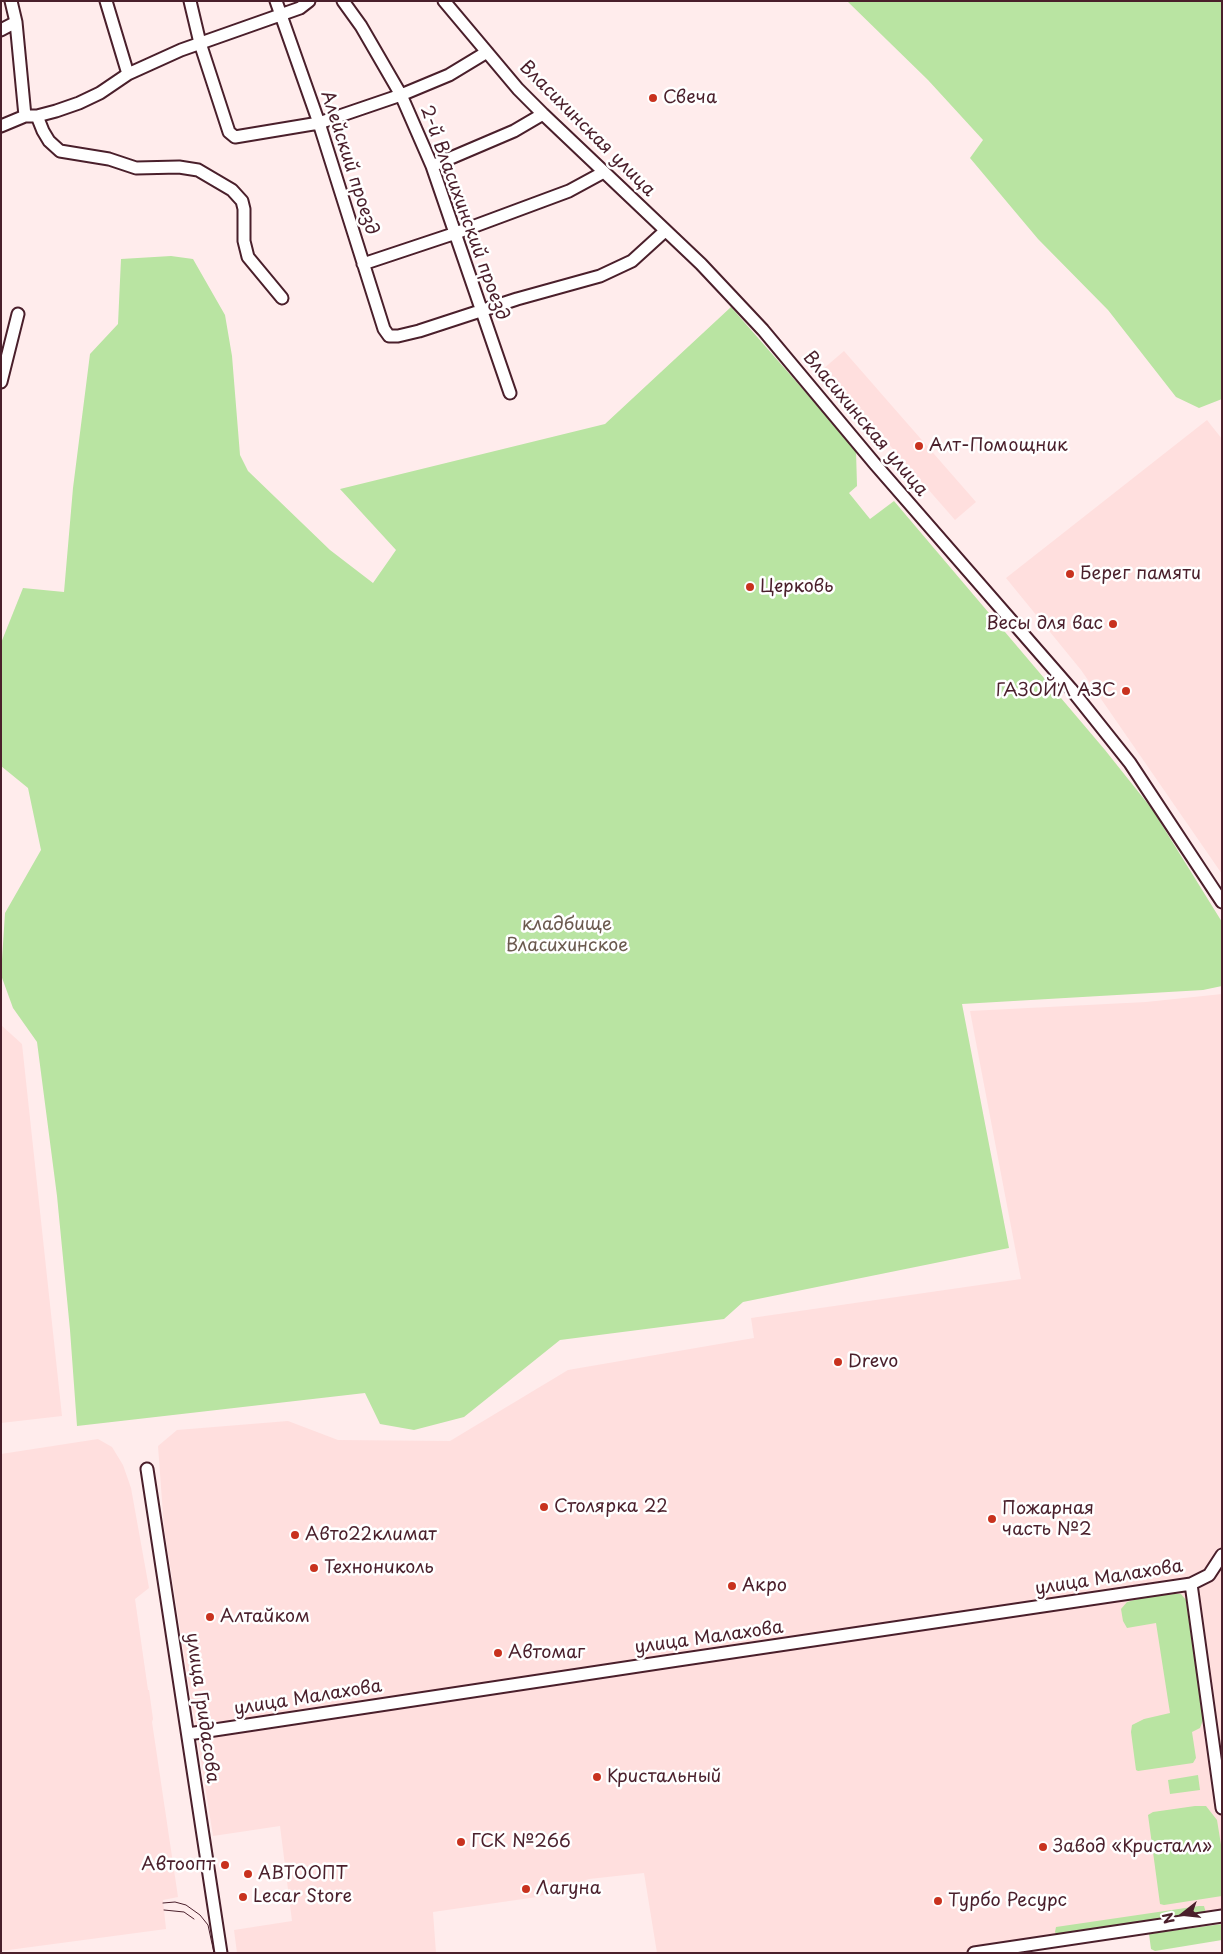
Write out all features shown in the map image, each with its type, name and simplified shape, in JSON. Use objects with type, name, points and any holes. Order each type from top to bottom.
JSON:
[{"type":"street","points":[[11,1],[31,116],[49,141],[60,151],[109,159],[136,168],[198,170],[232,190],[242,201],[244,208],[244,241],[248,257],[282,298]]},
{"type":"street","points":[[106,1],[128,74]]},
{"type":"street","points":[[190,1],[200,43],[229,132],[236,137],[318,123],[401,95],[449,75],[487,52]]},
{"type":"street","name":"Алейский проезд","points":[[276,1],[318,123],[384,329],[389,336],[398,336],[419,332],[483,311]]},
{"type":"street","points":[[1,126],[31,116],[56,111],[93,96],[128,74],[200,43],[300,8],[309,1]]},
{"type":"street","name":"2-й Власихинский проезд","points":[[343,1],[361,26],[401,95],[432,166],[510,393]]},
{"type":"street","name":"Власихинская улица","points":[[444,1],[543,114],[665,230],[734,298],[763,330],[875,464],[1071,689],[1130,764],[1222,902]]},
{"type":"street","points":[[1,30],[16,22]]},
{"type":"street","points":[[432,166],[514,130],[543,114]]},
{"type":"street","points":[[363,264],[456,233],[569,191],[604,172]]},
{"type":"street","points":[[483,311],[524,297],[600,276],[632,261],[665,230]]},
{"type":"street","points":[[1,382],[18,314]]},
{"type":"street","name":"улица Гридасова","points":[[147,1469],[221,1953]]},
{"type":"street","name":"улица Малахова","points":[[188,1734],[1191,1584],[1209,1575],[1222,1555]]},
{"type":"street","points":[[1191,1584],[1222,1808]]},
{"type":"street","points":[[974,1953],[1222,1916]]},
{"type":"shaded area","points":[[844,351],[976,502],[955,520],[823,369]]},
{"type":"shaded area","points":[[1207,420],[1222,439],[1222,874],[1081,670],[1006,578]]},
{"type":"shaded area","points":[[1222,994],[1222,1914],[954,1953],[657,1953],[644,1873],[589,1879],[537,1897],[433,1912],[436,1953],[237,1953],[234,1930],[292,1921],[280,1826],[213,1836],[164,1528],[158,1446],[177,1430],[288,1421],[338,1440],[450,1441],[568,1370],[754,1338],[751,1318],[1021,1279],[970,1011],[1146,1002]]},
{"type":"shaded area","points":[[1,1025],[22,1044],[62,1416],[1,1423]]},
{"type":"shaded area","points":[[98,1439],[112,1447],[123,1465],[131,1488],[149,1588],[135,1599],[178,1897],[163,1900],[166,1929],[1,1951],[1,1454]]},
{"type":"green space","points":[[847,1],[1222,1],[1222,399],[1199,408],[1176,397],[1108,310],[1038,239],[970,158],[983,140],[928,80]]},
{"type":"green space","name":"кладбище Власихинское","points":[[171,256],[193,259],[225,315],[232,356],[240,455],[248,471],[330,550],[373,583],[396,550],[340,489],[605,424],[731,307],[856,450],[857,486],[849,493],[870,519],[894,501],[1105,750],[1152,809],[1222,922],[1222,986],[1203,990],[962,1004],[1009,1248],[743,1302],[724,1319],[560,1340],[464,1417],[414,1430],[380,1424],[365,1393],[77,1426],[57,1196],[37,1042],[13,1008],[1,975],[5,913],[41,850],[28,788],[1,766],[1,643],[23,588],[64,592],[73,488],[90,354],[118,324],[121,259]]},
{"type":"green space","points":[[1181,1594],[1186,1600],[1203,1720],[1200,1728],[1192,1732],[1196,1758],[1193,1763],[1138,1771],[1136,1770],[1131,1732],[1132,1725],[1144,1719],[1170,1713],[1156,1623],[1127,1628],[1123,1621],[1121,1609],[1127,1602],[1149,1596]]},
{"type":"green space","points":[[1198,1775],[1200,1790],[1170,1794],[1168,1780]]},
{"type":"green space","points":[[1206,1806],[1217,1820],[1222,1851],[1222,1896],[1164,1905],[1160,1904],[1148,1815],[1153,1812]]},
{"type":"green space","points":[[1204,1906],[1206,1913],[1058,1937],[1055,1932],[1056,1927]]},
{"type":"green space","points":[[1222,1924],[1222,1940],[1155,1951],[1151,1949],[1149,1934]]},
{"type":"tram line","points":[[163,1903],[175,1902],[186,1905],[200,1915],[208,1925],[214,1953]]},
{"type":"tram line","points":[[164,1910],[184,1912],[194,1919]]},
{"type":"place","name":"Свеча","points":[[653,98]]},
{"type":"place","name":"Алт-Помощник","points":[[919,446]]},
{"type":"place","name":"Берег памяти","points":[[1070,574]]},
{"type":"place","name":"Церковь","points":[[750,587]]},
{"type":"place","name":"Весы для вас","points":[[1113,624]]},
{"type":"place","name":"ГАЗОЙЛ АЗС","points":[[1126,691]]},
{"type":"place","name":"Drevo","points":[[838,1362]]},
{"type":"place","name":"Столярка 22","points":[[544,1507]]},
{"type":"place","name":"Пожарная часть №2","points":[[992,1519]]},
{"type":"place","name":"Авто22климат","points":[[295,1535]]},
{"type":"place","name":"Технониколь","points":[[314,1568]]},
{"type":"place","name":"Акро","points":[[732,1586]]},
{"type":"place","name":"Алтайком","points":[[210,1617]]},
{"type":"place","name":"Автомаг","points":[[498,1653]]},
{"type":"place","name":"Кристальный","points":[[597,1777]]},
{"type":"place","name":"ГСК №266","points":[[461,1842]]},
{"type":"place","name":"Завод «Кристалл»","points":[[1043,1847]]},
{"type":"place","name":"Автоопт","points":[[225,1865]]},
{"type":"place","name":"АВТООПТ","points":[[248,1874]]},
{"type":"place","name":"Лагуна","points":[[526,1889]]},
{"type":"place","name":"Lecar Store","points":[[243,1897]]},
{"type":"place","name":"Турбо Ресурс","points":[[938,1901]]}]
